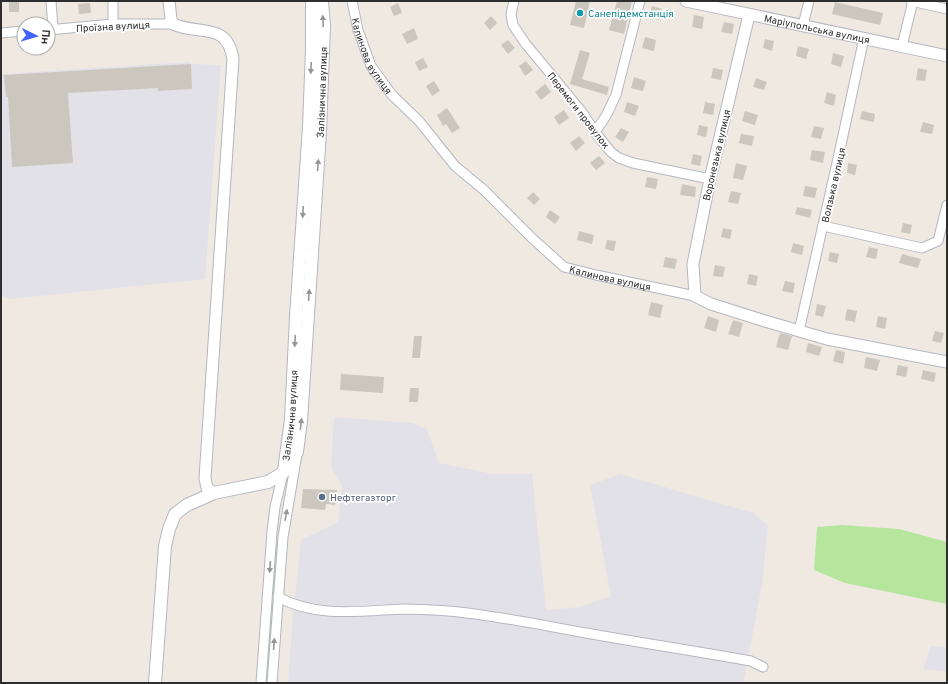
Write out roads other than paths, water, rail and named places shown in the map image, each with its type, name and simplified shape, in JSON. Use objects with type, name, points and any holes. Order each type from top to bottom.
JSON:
[{"type":"main road","name":"Залізнична вулиця","points":[[283,473],[291,420],[296,316],[309,119],[312,49],[312,1]]},
{"type":"main road","name":"Залізнична вулиця","points":[[283,473],[297,452],[302,421],[320,132],[324,26],[322,1]]},
{"type":"main road","points":[[155,683],[165,546],[169,529],[175,514],[187,505],[214,492],[268,482],[283,473]]},
{"type":"street","name":"Проїзна вулиця","points":[[50,16],[51,1]]},
{"type":"street","points":[[112,1],[113,24]]},
{"type":"street","points":[[169,1],[170,20],[173,24],[182,28],[217,33],[225,38],[231,49],[233,59],[205,478],[206,488],[214,492]]},
{"type":"street","name":"Калинова вулиця","points":[[352,1],[358,30],[371,66],[392,95],[419,121],[455,166],[484,190],[532,238],[564,267],[695,296],[712,304],[799,331],[827,338],[947,362]]},
{"type":"street","name":"Перемоги провулок","points":[[514,1],[511,14],[513,25],[525,43],[582,112],[595,132],[611,152],[618,158],[634,163],[710,179]]},
{"type":"street","points":[[595,132],[606,116],[616,95],[640,1]]},
{"type":"street","name":"Маріупольська вулиця","points":[[686,1],[947,56]]},
{"type":"street","points":[[803,25],[809,1]]},
{"type":"street","points":[[902,46],[912,1],[947,9]]},
{"type":"street","name":"Воронезька вулиця","points":[[695,296],[693,264],[710,179],[749,15]]},
{"type":"street","name":"Проїзна вулиця","points":[[56,29],[113,24],[173,24]]},
{"type":"street","points":[[1,33],[16,32]]},
{"type":"street","name":"Волзька вулиця","points":[[799,331],[864,38]]},
{"type":"street","points":[[823,226],[922,248],[938,242],[947,205]]},
{"type":"street","points":[[272,683],[282,537],[297,452]]},
{"type":"street","points":[[261,683],[272,532],[275,507],[283,473]]},
{"type":"street","points":[[278,597],[289,603],[318,611],[368,612],[404,609],[448,611],[515,619],[751,661],[763,667]]},
{"type":"place","name":"Санепідемстанція","points":[[580,13]]},
{"type":"place","name":"Нефтегазторг","points":[[322,497]]}]
